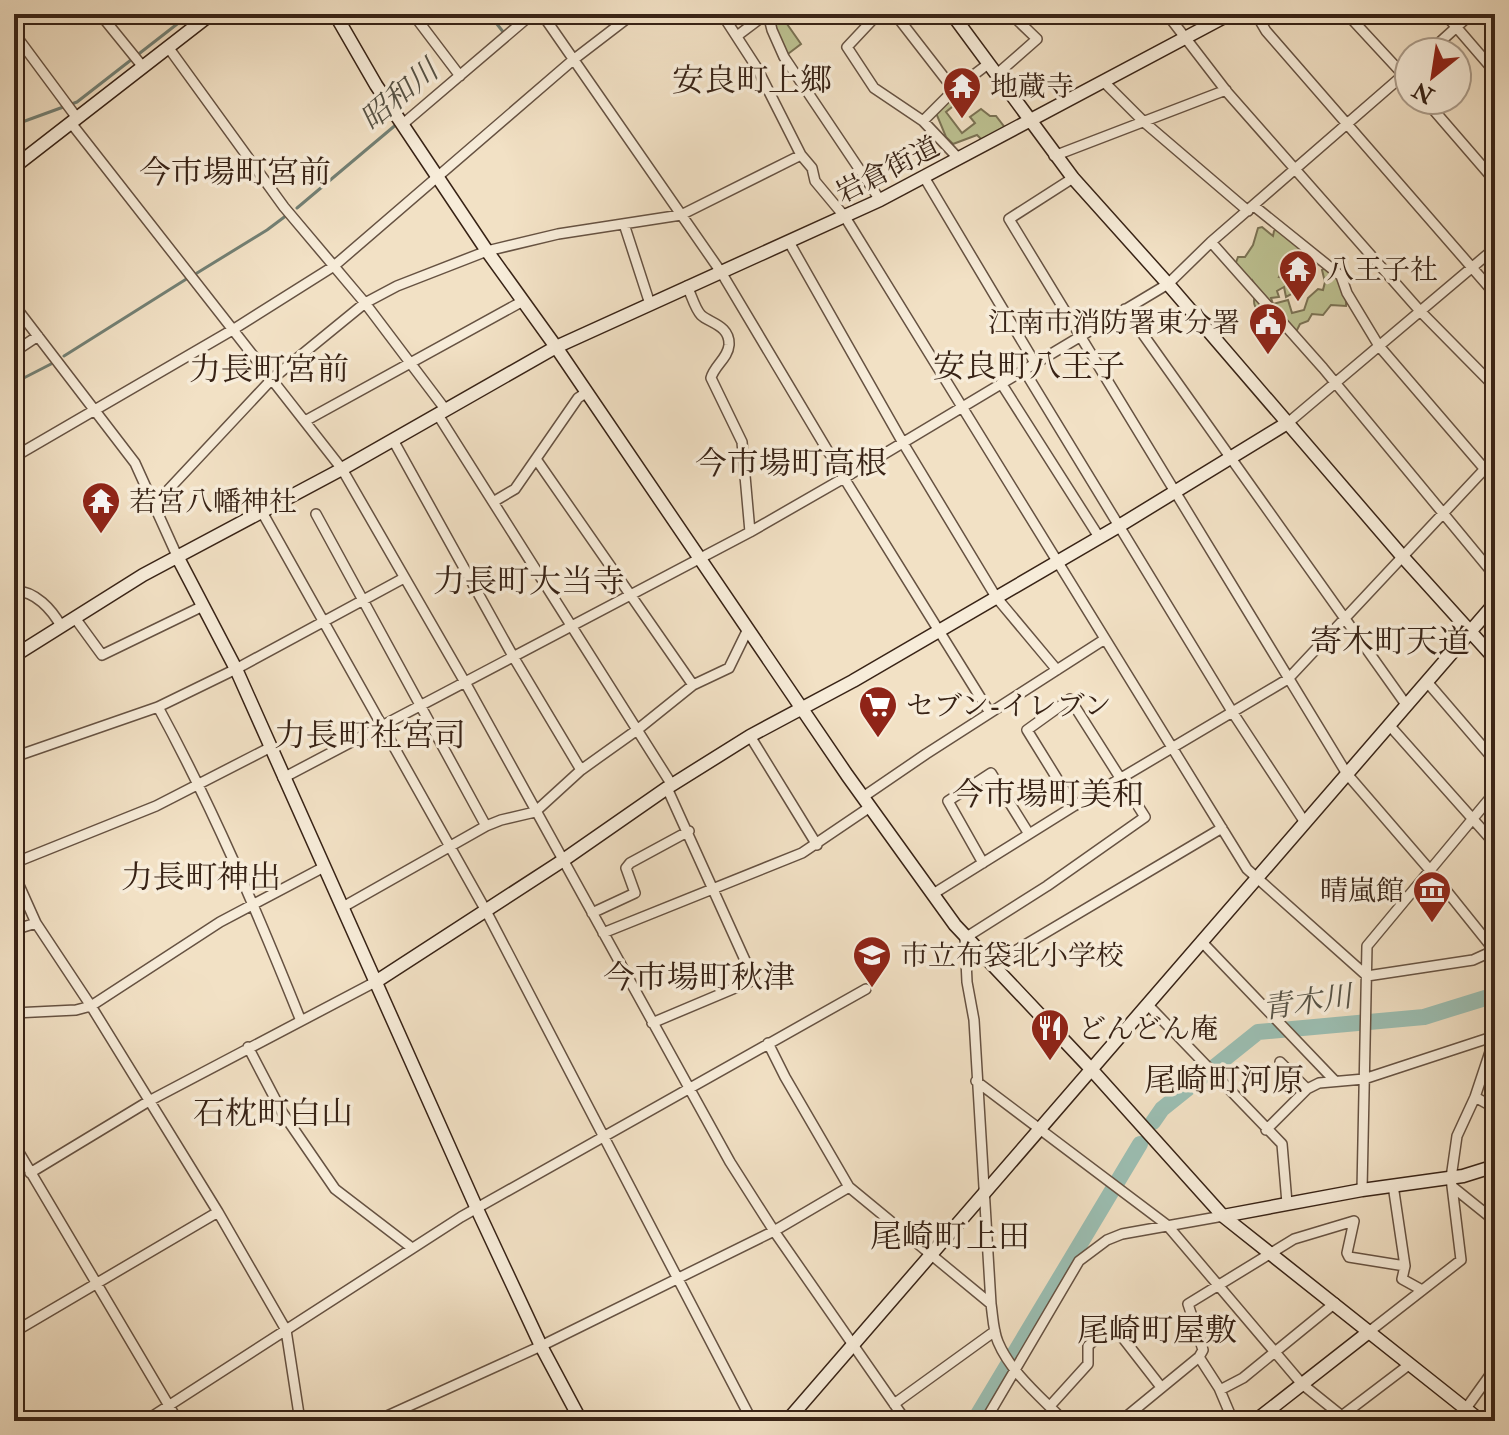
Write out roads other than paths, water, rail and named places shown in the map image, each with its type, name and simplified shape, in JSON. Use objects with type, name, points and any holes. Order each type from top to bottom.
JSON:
[{"type":"street","points":[[100,14],[143,67]]},
{"type":"street","points":[[14,167],[211,14]]},
{"type":"street","points":[[335,14],[401,122],[487,251],[867,802],[965,938],[1091,1069],[1223,1216],[1481,1421]]},
{"type":"street","points":[[413,14],[458,73]]},
{"type":"street","points":[[401,122],[532,14]]},
{"type":"street","points":[[542,14],[721,272],[990,713]]},
{"type":"street","points":[[14,457],[234,329],[334,266],[573,60],[633,14]]},
{"type":"street","points":[[722,14],[757,68],[801,155],[812,168],[815,181],[845,217],[1247,869],[1367,976]]},
{"type":"street","points":[[737,36],[767,14],[784,57],[880,200]]},
{"type":"street","points":[[895,14],[954,90]]},
{"type":"street","points":[[952,14],[1054,156],[1495,659]]},
{"type":"street","points":[[996,75],[1037,39],[1011,14]]},
{"type":"street","points":[[1167,14],[1226,90],[1296,170],[1420,311],[1495,387]]},
{"type":"street","name":"岩倉街道","points":[[14,656],[143,575],[342,469],[556,347],[880,200],[1230,14]]},
{"type":"street","points":[[1256,14],[1266,31],[1495,294]]},
{"type":"street","points":[[1347,14],[1393,62]]},
{"type":"street","points":[[1445,14],[1495,72]]},
{"type":"street","points":[[1446,36],[1471,14]]},
{"type":"street","points":[[870,16],[847,47],[874,88],[923,121],[959,159]]},
{"type":"street","points":[[14,33],[74,120],[342,469],[465,683],[730,1162],[906,1421]]},
{"type":"street","points":[[168,47],[284,207],[365,303],[409,363],[670,786],[754,980],[652,1023]]},
{"type":"street","points":[[923,121],[954,90],[988,64]]},
{"type":"street","points":[[1103,81],[1144,122],[1341,276],[1347,293],[1379,346],[1495,481]]},
{"type":"street","points":[[283,778],[750,532],[1168,284],[1211,242],[1393,87]]},
{"type":"street","points":[[1054,156],[1226,90]]},
{"type":"street","points":[[1439,116],[1495,181]]},
{"type":"street","points":[[155,504],[272,379],[365,303],[397,286],[487,251],[558,234],[681,215],[801,155]]},
{"type":"street","points":[[924,177],[1035,363]]},
{"type":"street","points":[[1073,178],[1009,219],[1347,774],[1494,950],[1473,960],[1367,976]]},
{"type":"street","points":[[624,224],[650,304]]},
{"type":"street","points":[[789,242],[903,443],[996,597],[1057,670]]},
{"type":"street","points":[[1211,242],[1445,512],[1495,576]]},
{"type":"street","points":[[30,1173],[149,1101],[377,981],[750,736],[940,631],[1232,459],[1289,422],[1495,248]]},
{"type":"street","points":[[687,286],[700,315],[718,323],[729,345],[711,378],[742,442],[750,532]]},
{"type":"street","points":[[305,421],[523,301]]},
{"type":"street","points":[[14,305],[135,463],[178,558],[236,669],[477,1209],[541,1346],[581,1421]]},
{"type":"street","points":[[1125,309],[1407,706]]},
{"type":"street","points":[[14,352],[38,336]]},
{"type":"street","points":[[1024,370],[1233,713],[1304,821]]},
{"type":"street","points":[[1001,383],[1099,537]]},
{"type":"street","points":[[493,502],[515,489],[578,398],[587,392]]},
{"type":"street","points":[[393,440],[514,658],[581,770]]},
{"type":"street","points":[[933,894],[1288,679],[1495,458]]},
{"type":"street","points":[[536,459],[693,685]]},
{"type":"street","points":[[262,512],[485,909],[752,1421]]},
{"type":"street","points":[[316,514],[486,826]]},
{"type":"street","points":[[14,757],[158,707],[236,669],[404,578]]},
{"type":"street","points":[[14,591],[21,591],[45,604],[61,626]]},
{"type":"street","points":[[787,1421],[1495,603]]},
{"type":"street","points":[[75,618],[102,655],[203,606]]},
{"type":"street","points":[[343,907],[486,826],[535,812],[581,770],[693,685],[729,668],[748,629]]},
{"type":"street","points":[[603,933],[714,890],[817,845],[867,802],[990,713],[1105,639]]},
{"type":"street","points":[[1428,683],[1495,761]]},
{"type":"street","points":[[965,938],[1047,886],[1145,817],[1070,699],[1027,730],[1074,806]]},
{"type":"street","points":[[158,707],[199,782],[253,902],[301,1021]]},
{"type":"street","points":[[1390,726],[1495,844]]},
{"type":"street","points":[[750,736],[817,845]]},
{"type":"street","points":[[14,863],[156,806],[269,748]]},
{"type":"street","points":[[983,863],[948,801],[991,773],[1029,834]]},
{"type":"street","points":[[1362,1190],[1367,946],[1495,792]]},
{"type":"street","points":[[993,964],[1222,828]]},
{"type":"street","points":[[592,913],[635,893],[626,868],[630,863],[689,831]]},
{"type":"street","points":[[14,1013],[76,1010],[91,1006],[130,978],[253,902],[324,867]]},
{"type":"street","points":[[14,874],[36,923],[218,1212],[286,1330],[300,1421]]},
{"type":"street","points":[[14,930],[36,923]]},
{"type":"street","points":[[965,938],[964,958],[974,1020],[983,1196],[995,1331],[1011,1365],[1064,1421]]},
{"type":"street","points":[[1201,941],[1335,1081]]},
{"type":"street","points":[[145,1421],[477,1209],[866,989]]},
{"type":"street","points":[[1148,1005],[1282,1144],[1287,1203]]},
{"type":"street","points":[[1266,1130],[1307,1089],[1319,1083],[1364,1079],[1495,1036]]},
{"type":"street","points":[[1255,1421],[1461,1260],[1453,1183],[1457,1136],[1475,1097],[1495,1036]]},
{"type":"street","points":[[768,1043],[849,1187],[991,1304]]},
{"type":"street","points":[[248,1047],[282,1112],[335,1189],[412,1248]]},
{"type":"street","points":[[1280,1062],[1307,1089]]},
{"type":"street","points":[[976,1081],[1167,1225],[1302,1384],[1342,1419],[1410,1364]]},
{"type":"street","points":[[1475,1097],[1495,1108]]},
{"type":"street","points":[[15,1149],[178,1421]]},
{"type":"street","points":[[985,1421],[1011,1365],[1079,1261],[1115,1237],[1393,1185],[1453,1183],[1495,1166]]},
{"type":"street","points":[[1453,1183],[1495,1221]]},
{"type":"street","points":[[1393,1185],[1405,1266],[1402,1279],[1422,1290]]},
{"type":"street","points":[[376,1421],[541,1346],[774,1231],[849,1187]]},
{"type":"street","points":[[14,1332],[218,1212]]},
{"type":"street","points":[[1121,1421],[1199,1357],[1203,1350],[1188,1304],[1294,1239],[1354,1221],[1347,1253],[1349,1257],[1405,1266]]},
{"type":"street","points":[[1220,1390],[1243,1378],[1335,1303]]},
{"type":"street","points":[[1050,1406],[1088,1364],[1088,1346],[1112,1324],[1161,1387]]},
{"type":"street","points":[[894,1404],[995,1331]]},
{"type":"street","points":[[1199,1357],[1220,1390],[1233,1421]]},
{"type":"street","points":[[1457,1421],[1495,1368]]},
{"type":"street","points":[[14,1404],[25,1421]]},
{"type":"street","points":[[1270,1410],[1283,1421]]},
{"type":"waterway","points":[[14,125],[77,102],[190,14]]},
{"type":"waterway","points":[[489,14],[504,33]]},
{"type":"waterway","name":"昭和川","points":[[297,208],[398,123]]},
{"type":"waterway","name":"昭和川","points":[[197,273],[287,215]]},
{"type":"waterway","name":"昭和川","points":[[64,356],[188,278]]},
{"type":"waterway","name":"昭和川","points":[[14,383],[51,364]]},
{"type":"waterway","name":"青木川","points":[[1153,1122],[1162,1109],[1258,1032],[1424,1017],[1495,995]]},
{"type":"waterway","name":"青木川","points":[[974,1421],[1140,1144]]},
{"type":"place","name":"地蔵寺","points":[[962,120]]},
{"type":"place","name":"八王子社","points":[[1298,303]]},
{"type":"place","name":"江南市消防署東分署","points":[[1268,356]]},
{"type":"place","name":"若宮八幡神社","points":[[101,535]]},
{"type":"place","name":"セブン-イレブン","points":[[878,739]]},
{"type":"place","name":"晴嵐館","points":[[1432,924]]},
{"type":"place","name":"市立布袋北小学校","points":[[872,989]]},
{"type":"place","name":"どんどん庵","points":[[1050,1062]]},
{"type":"district","name":"安良町上郷","points":[[752,80]]},
{"type":"district","name":"今市場町宮前","points":[[235,172]]},
{"type":"district","name":"安良町八王子","points":[[1029,366]]},
{"type":"district","name":"力長町宮前","points":[[269,369]]},
{"type":"district","name":"今市場町高根","points":[[791,463]]},
{"type":"district","name":"力長町大当寺","points":[[529,581]]},
{"type":"district","name":"寄木町天道","points":[[1390,641]]},
{"type":"district","name":"力長町社宮司","points":[[370,735]]},
{"type":"district","name":"今市場町美和","points":[[1048,794]]},
{"type":"district","name":"力長町神出","points":[[201,877]]},
{"type":"district","name":"今市場町秋津","points":[[699,977]]},
{"type":"district","name":"尾崎町河原","points":[[1224,1080]]},
{"type":"district","name":"石枕町白山","points":[[273,1113]]},
{"type":"district","name":"尾崎町上田","points":[[950,1236]]},
{"type":"district","name":"尾崎町屋敷","points":[[1157,1330]]}]
